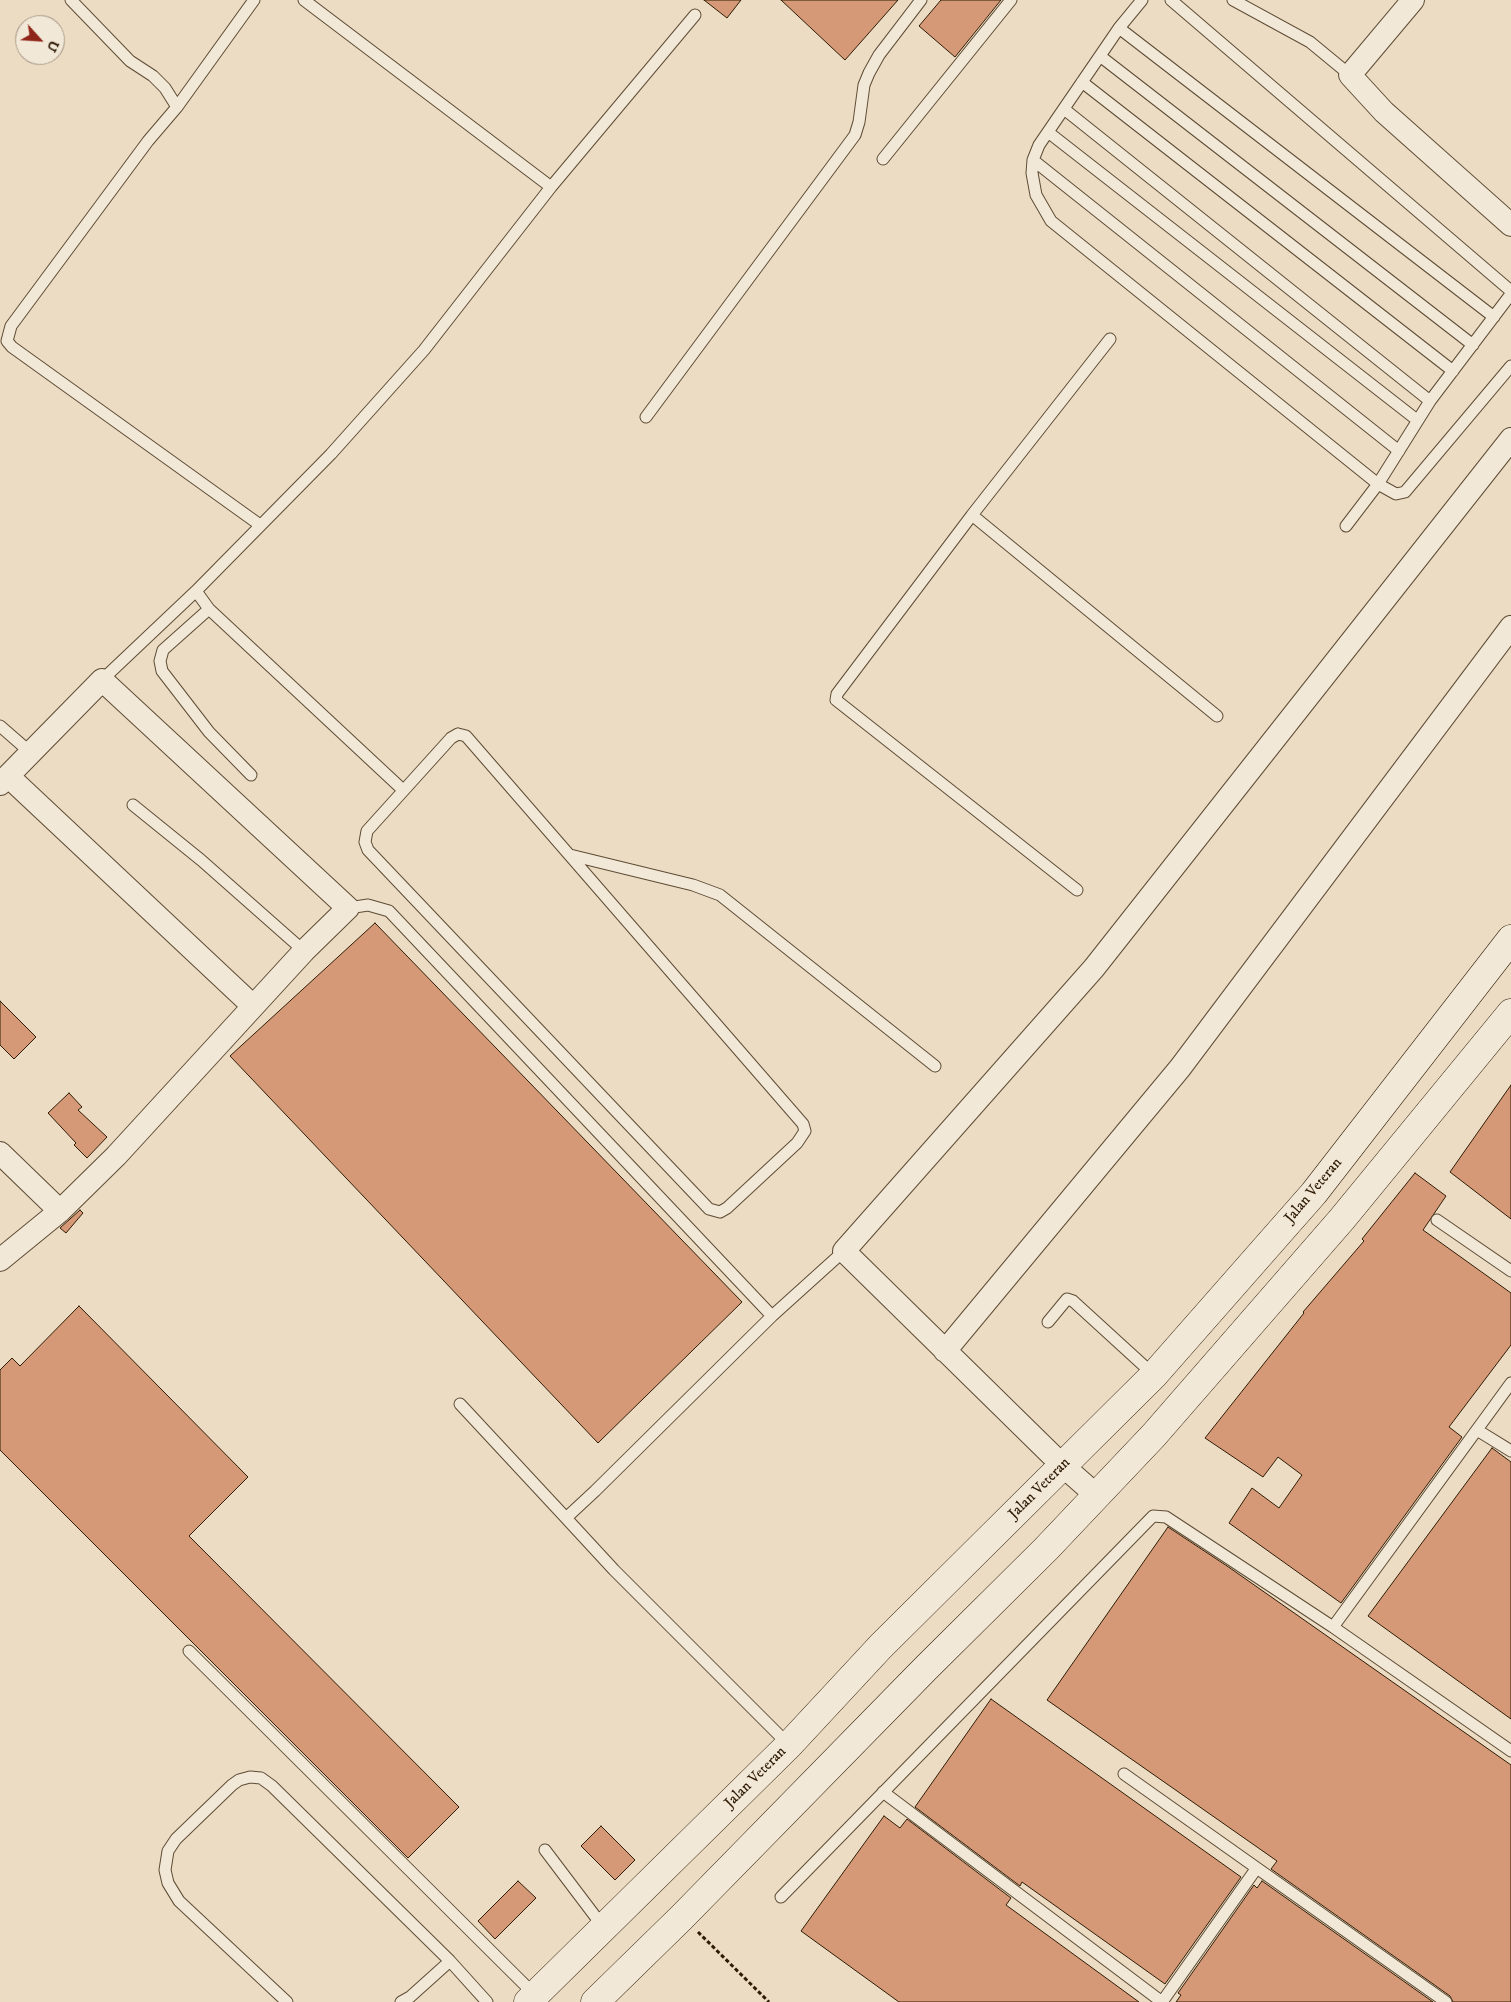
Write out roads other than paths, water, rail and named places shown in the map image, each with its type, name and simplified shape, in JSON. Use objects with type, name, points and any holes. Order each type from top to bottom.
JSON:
[{"type":"main road","name":"Jalan Veteran","points":[[531,1999],[789,1745],[881,1646],[1154,1375],[1314,1193],[1511,939]]},
{"type":"main road","points":[[595,2002],[682,1917],[1154,1435],[1336,1226],[1511,1013]]},
{"type":"street","points":[[1413,0],[1350,75],[1384,112],[1511,225]]},
{"type":"street","points":[[1096,1495],[1062,1466],[844,1251],[1094,968],[1511,439]]},
{"type":"street","points":[[945,1351],[1180,1068],[1511,627]]},
{"type":"street","points":[[0,1260],[60,1211],[158,1112],[245,998],[304,951],[340,901],[102,680],[31,753],[5,774],[245,998]]},
{"type":"street","points":[[0,1153],[60,1211]]},
{"type":"lane","points":[[71,0],[130,61],[153,76],[165,88],[177,107]]},
{"type":"lane","points":[[254,0],[177,107],[148,141],[11,326],[7,341],[12,348],[260,525]]},
{"type":"lane","points":[[304,0],[551,187]]},
{"type":"lane","points":[[646,417],[854,135],[859,122],[864,85],[869,72],[921,0]]},
{"type":"lane","points":[[883,159],[1011,0]]},
{"type":"lane","points":[[1142,0],[1119,28],[1038,145],[1033,160],[1032,173],[1036,195],[1051,221],[1378,484],[1396,494],[1405,492],[1511,366]]},
{"type":"lane","points":[[1171,0],[1511,292],[1430,401],[1378,484],[1346,526]]},
{"type":"lane","points":[[1233,0],[1310,42],[1350,75]]},
{"type":"lane","points":[[102,680],[229,559],[331,454],[424,350],[551,187],[695,15]]},
{"type":"lane","points":[[1119,28],[1494,317]]},
{"type":"lane","points":[[1100,56],[1473,345]]},
{"type":"lane","points":[[1082,82],[1453,371]]},
{"type":"lane","points":[[1064,109],[1430,401]]},
{"type":"lane","points":[[1048,132],[1417,420]]},
{"type":"lane","points":[[1033,160],[1399,452]]},
{"type":"lane","points":[[1077,890],[836,700],[837,694],[972,515],[1110,339]]},
{"type":"lane","points":[[972,515],[1217,716]]},
{"type":"lane","points":[[196,591],[209,609],[403,790]]},
{"type":"lane","points":[[209,609],[163,650],[160,661],[162,671],[209,732],[252,775]]},
{"type":"lane","points":[[0,726],[31,753]]},
{"type":"lane","points":[[458,734],[466,736],[570,855],[803,1124],[805,1131],[796,1143],[727,1208],[720,1212],[709,1210],[368,850],[365,842],[367,831],[451,738],[458,734]]},
{"type":"lane","points":[[133,805],[201,860],[304,951]]},
{"type":"lane","points":[[570,855],[693,884],[720,895],[935,1066]]},
{"type":"lane","points":[[340,901],[368,905],[389,911],[772,1316]]},
{"type":"lane","points":[[1437,1220],[1511,1271]]},
{"type":"lane","points":[[566,1518],[772,1316],[844,1251]]},
{"type":"lane","points":[[1048,1322],[1067,1299],[1073,1300],[1154,1375]]},
{"type":"lane","points":[[1333,1627],[1511,1383]]},
{"type":"lane","points":[[460,1404],[614,1570],[789,1745]]},
{"type":"lane","points":[[1477,1430],[1511,1451]]},
{"type":"lane","points":[[781,1897],[1153,1516],[1166,1517],[1333,1627],[1511,1751]]},
{"type":"lane","points":[[190,1651],[531,1999]]},
{"type":"lane","points":[[1124,1774],[1446,2002]]},
{"type":"lane","points":[[287,2002],[179,1901],[168,1883],[165,1870],[168,1851],[176,1838],[232,1785],[250,1776],[261,1778],[272,1786],[450,1961],[487,2002]]},
{"type":"lane","points":[[883,1792],[1162,2002],[1256,1869]]},
{"type":"lane","points":[[545,1850],[604,1928]]},
{"type":"lane","points":[[401,2002],[410,1997],[450,1961]]}]
